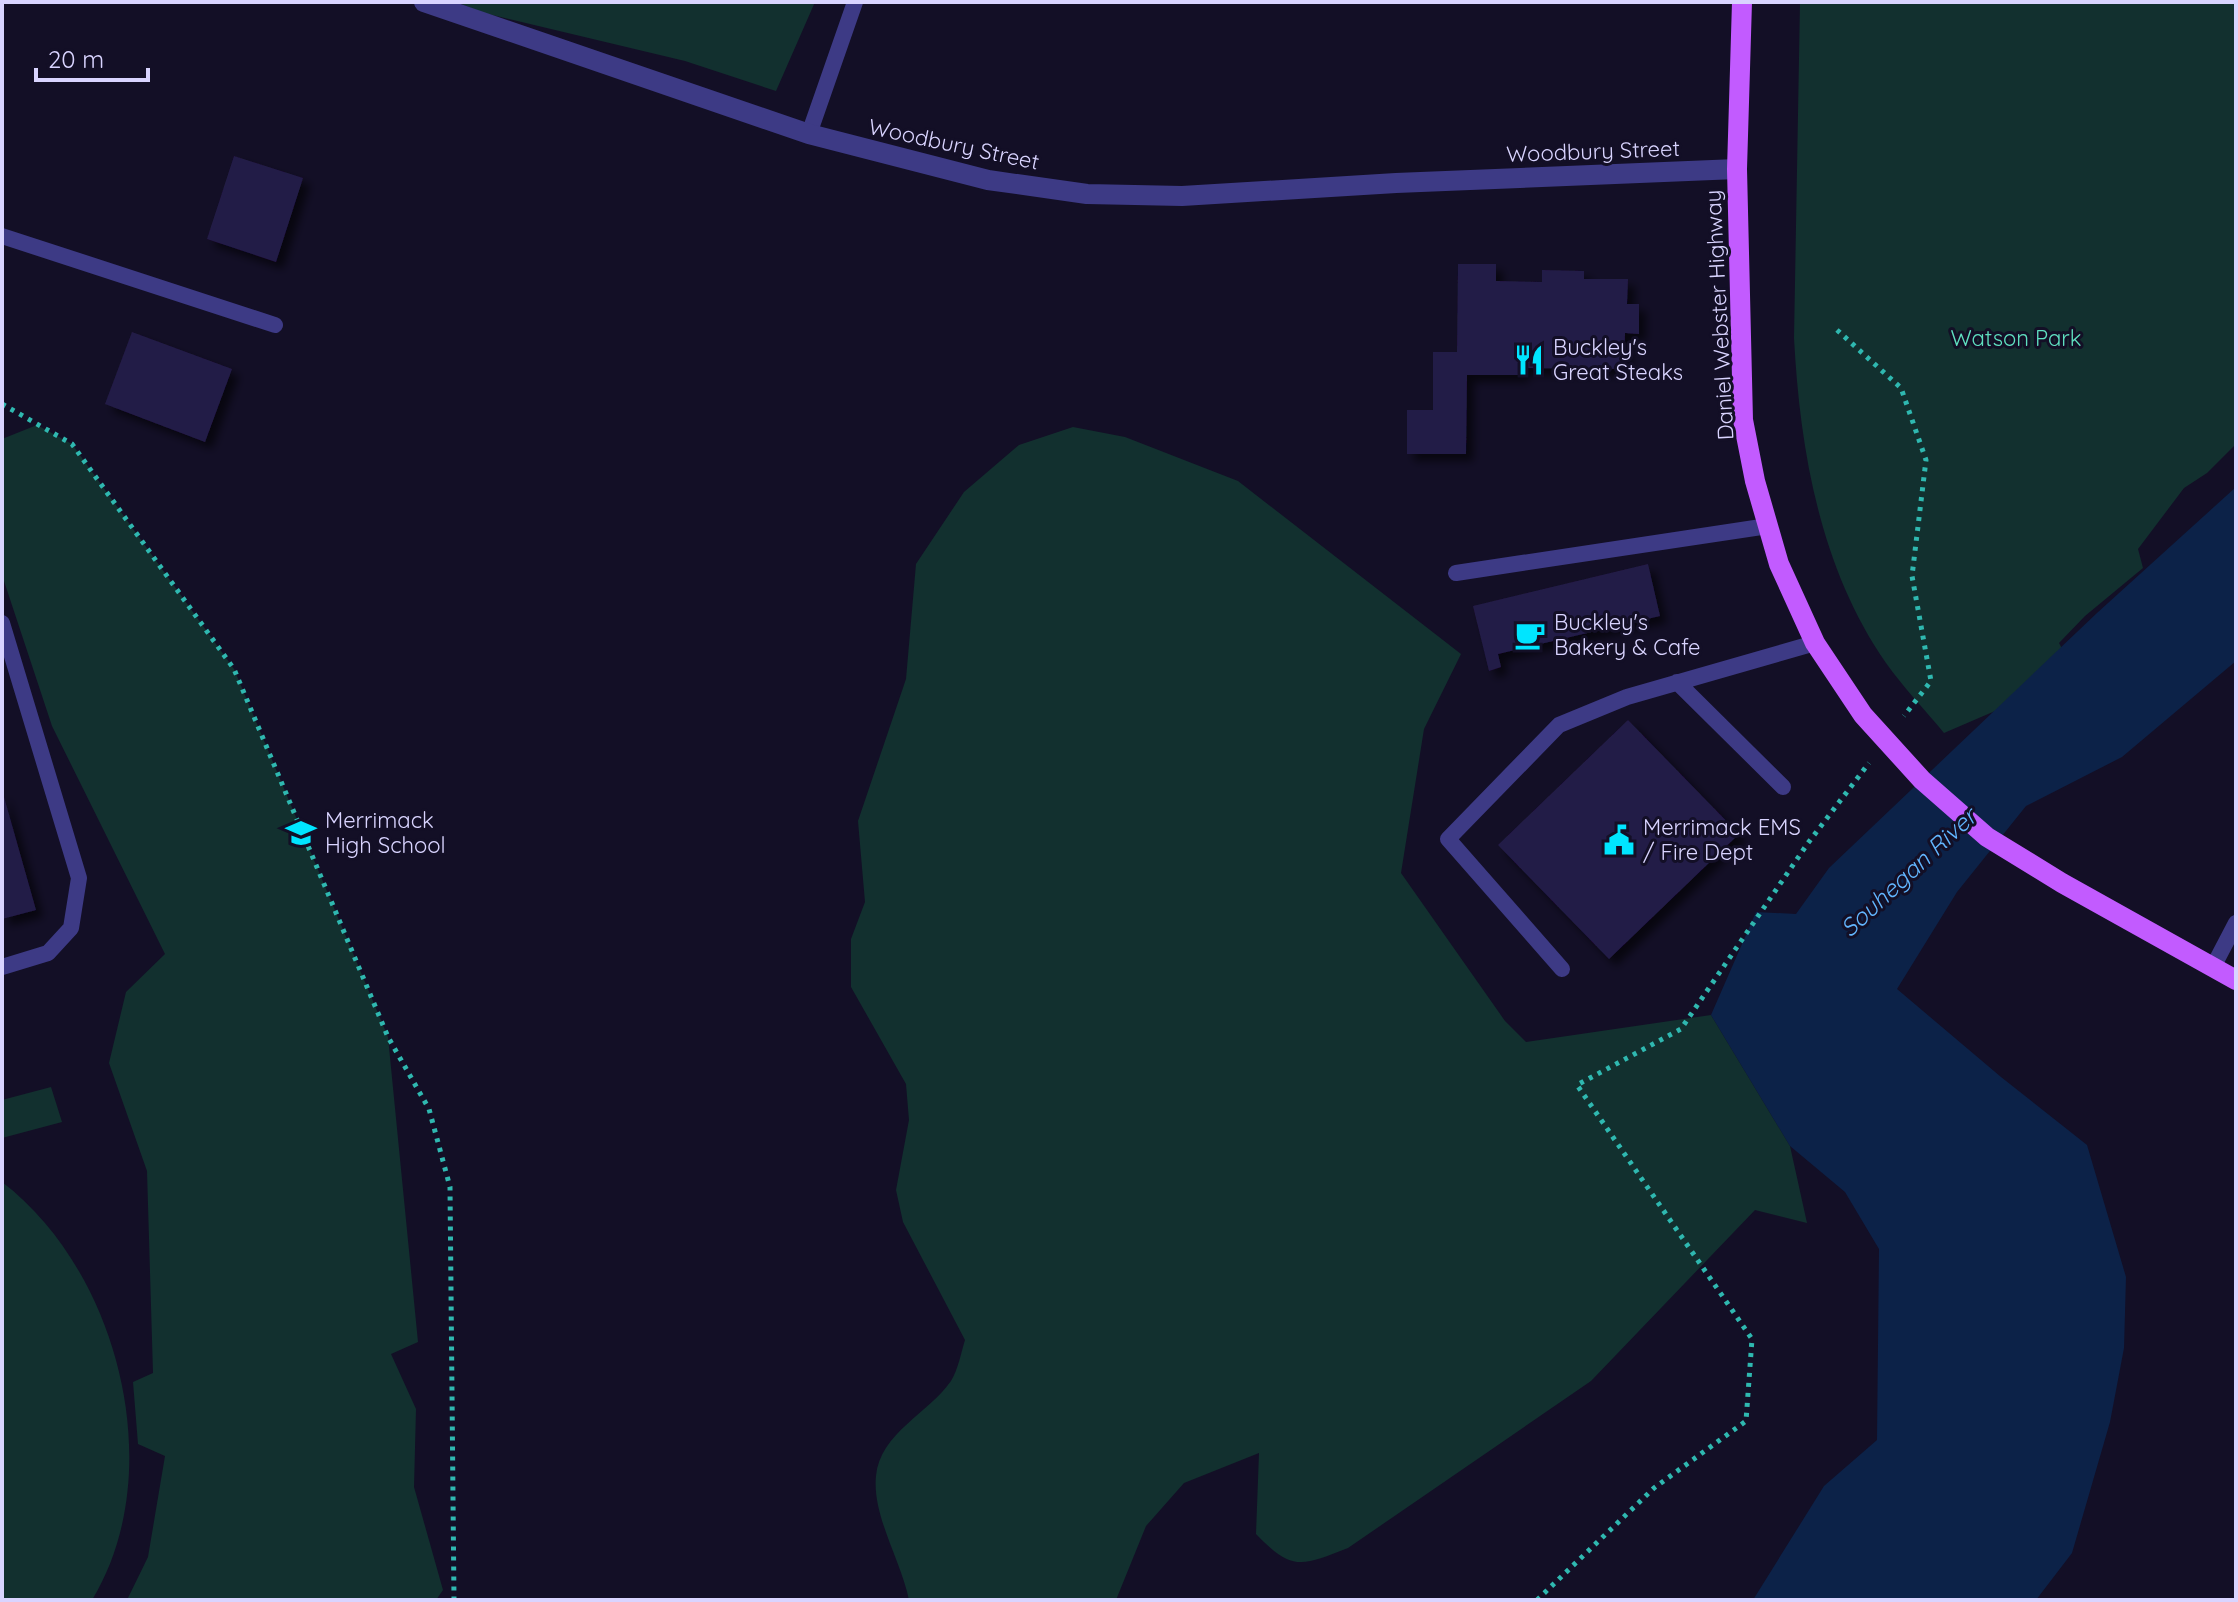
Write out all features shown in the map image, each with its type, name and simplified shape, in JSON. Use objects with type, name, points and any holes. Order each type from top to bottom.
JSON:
[{"type":"main road","name":"Daniel Webster Highway","points":[[1742,2],[1737,169],[1743,420],[1779,564],[1815,643],[1863,715],[1922,780],[1987,837],[2062,883],[2236,980]]},
{"type":"street","name":"Woodbury Street","points":[[424,2],[809,134],[988,180],[1087,194],[1182,196],[1396,183],[1737,169]]},
{"type":"lane","points":[[809,134],[855,2]]},
{"type":"lane","points":[[2,236],[275,325]]},
{"type":"lane","points":[[1456,573],[1768,526]]},
{"type":"lane","points":[[2,623],[79,878],[71,928],[48,953],[2,967]]},
{"type":"lane","points":[[1562,969],[1448,839],[1559,725],[1627,697],[1815,643]]},
{"type":"lane","points":[[1677,682],[1783,787]]},
{"type":"lane","points":[[2213,967],[2236,923]]},
{"type":"path","points":[[1837,330],[1901,388],[1926,460],[1912,576],[1931,681],[1902,719]]},
{"type":"path","points":[[2,404],[72,444],[234,669],[388,1037],[429,1109],[450,1187],[454,1600]]},
{"type":"path","points":[[1537,1600],[1654,1488],[1746,1421],[1752,1339],[1577,1085],[1681,1029],[1808,843],[1874,756]]},
{"type":"green space","points":[[456,2],[815,2],[776,91],[685,61],[484,13]]},
{"type":"green space","name":"Watson Park","points":[[1800,2],[2236,2],[2236,444],[2207,473],[2184,488],[2138,549],[2143,568],[2085,616],[2059,643],[2069,662],[2002,708],[1944,733],[1886,663],[1863,626],[1829,548],[1808,465],[1794,338]]},
{"type":"green space","points":[[37,425],[72,444],[234,669],[388,1037],[418,1342],[391,1354],[416,1409],[414,1487],[443,1590],[436,1600],[127,1600],[148,1557],[165,1456],[138,1444],[133,1382],[153,1373],[147,1171],[109,1063],[126,992],[165,954],[52,726],[2,575],[2,439]]},
{"type":"green space","points":[[1073,427],[1125,437],[1238,481],[1461,654],[1424,729],[1401,873],[1505,1021],[1526,1042],[1711,1015],[1790,1146],[1807,1223],[1755,1210],[1591,1381],[1348,1548],[1319,1559],[1298,1562],[1279,1555],[1256,1534],[1259,1453],[1184,1483],[1146,1526],[1116,1600],[909,1600],[878,1507],[876,1476],[879,1461],[896,1435],[951,1381],[965,1340],[903,1222],[896,1190],[909,1120],[906,1084],[851,987],[851,939],[865,902],[858,821],[906,679],[916,564],[964,492],[1019,445]]},
{"type":"green space","points":[[51,1087],[62,1122],[2,1138],[2,1100]]},
{"type":"green space","points":[[2,1182],[43,1220],[76,1267],[102,1320],[120,1376],[129,1435],[127,1493],[115,1549],[92,1600],[2,1600]]},
{"type":"water","name":"Souhegan River","points":[[2236,487],[2236,661],[2122,757],[2026,806],[1957,892],[1897,989],[2087,1145],[2126,1277],[2124,1348],[2110,1422],[2072,1553],[2036,1600],[1753,1600],[1824,1486],[1877,1440],[1879,1249],[1845,1192],[1790,1146],[1711,1015],[1756,912],[1796,914],[1829,868],[2097,613]]},
{"type":"building","points":[[234,156],[303,178],[276,262],[207,239]]},
{"type":"building","name":"Buckley's Great Steaks","points":[[1458,264],[1496,264],[1496,281],[1542,282],[1542,270],[1584,271],[1584,279],[1628,279],[1627,304],[1639,304],[1639,334],[1625,333],[1624,369],[1522,368],[1522,375],[1467,375],[1466,454],[1407,454],[1407,410],[1433,410],[1433,352],[1457,352]]},
{"type":"building","points":[[132,332],[232,369],[205,442],[105,404]]},
{"type":"building","name":"Buckley's Bakery & Cafe","points":[[1648,564],[1660,616],[1498,654],[1501,667],[1489,671],[1473,606]]},
{"type":"building","name":"Merrimack EMS / Fire Dept","points":[[1628,720],[1739,834],[1609,959],[1498,845]]},
{"type":"building","points":[[2,790],[36,910],[2,919]]},
{"type":"place","name":"Buckley's Great Steaks","points":[[1529,360]]},
{"type":"place","name":"Buckley's Bakery & Cafe","points":[[1530,635]]},
{"type":"place","name":"Merrimack High School","points":[[301,833]]},
{"type":"place","name":"Merrimack EMS / Fire Dept","points":[[1619,840]]}]
